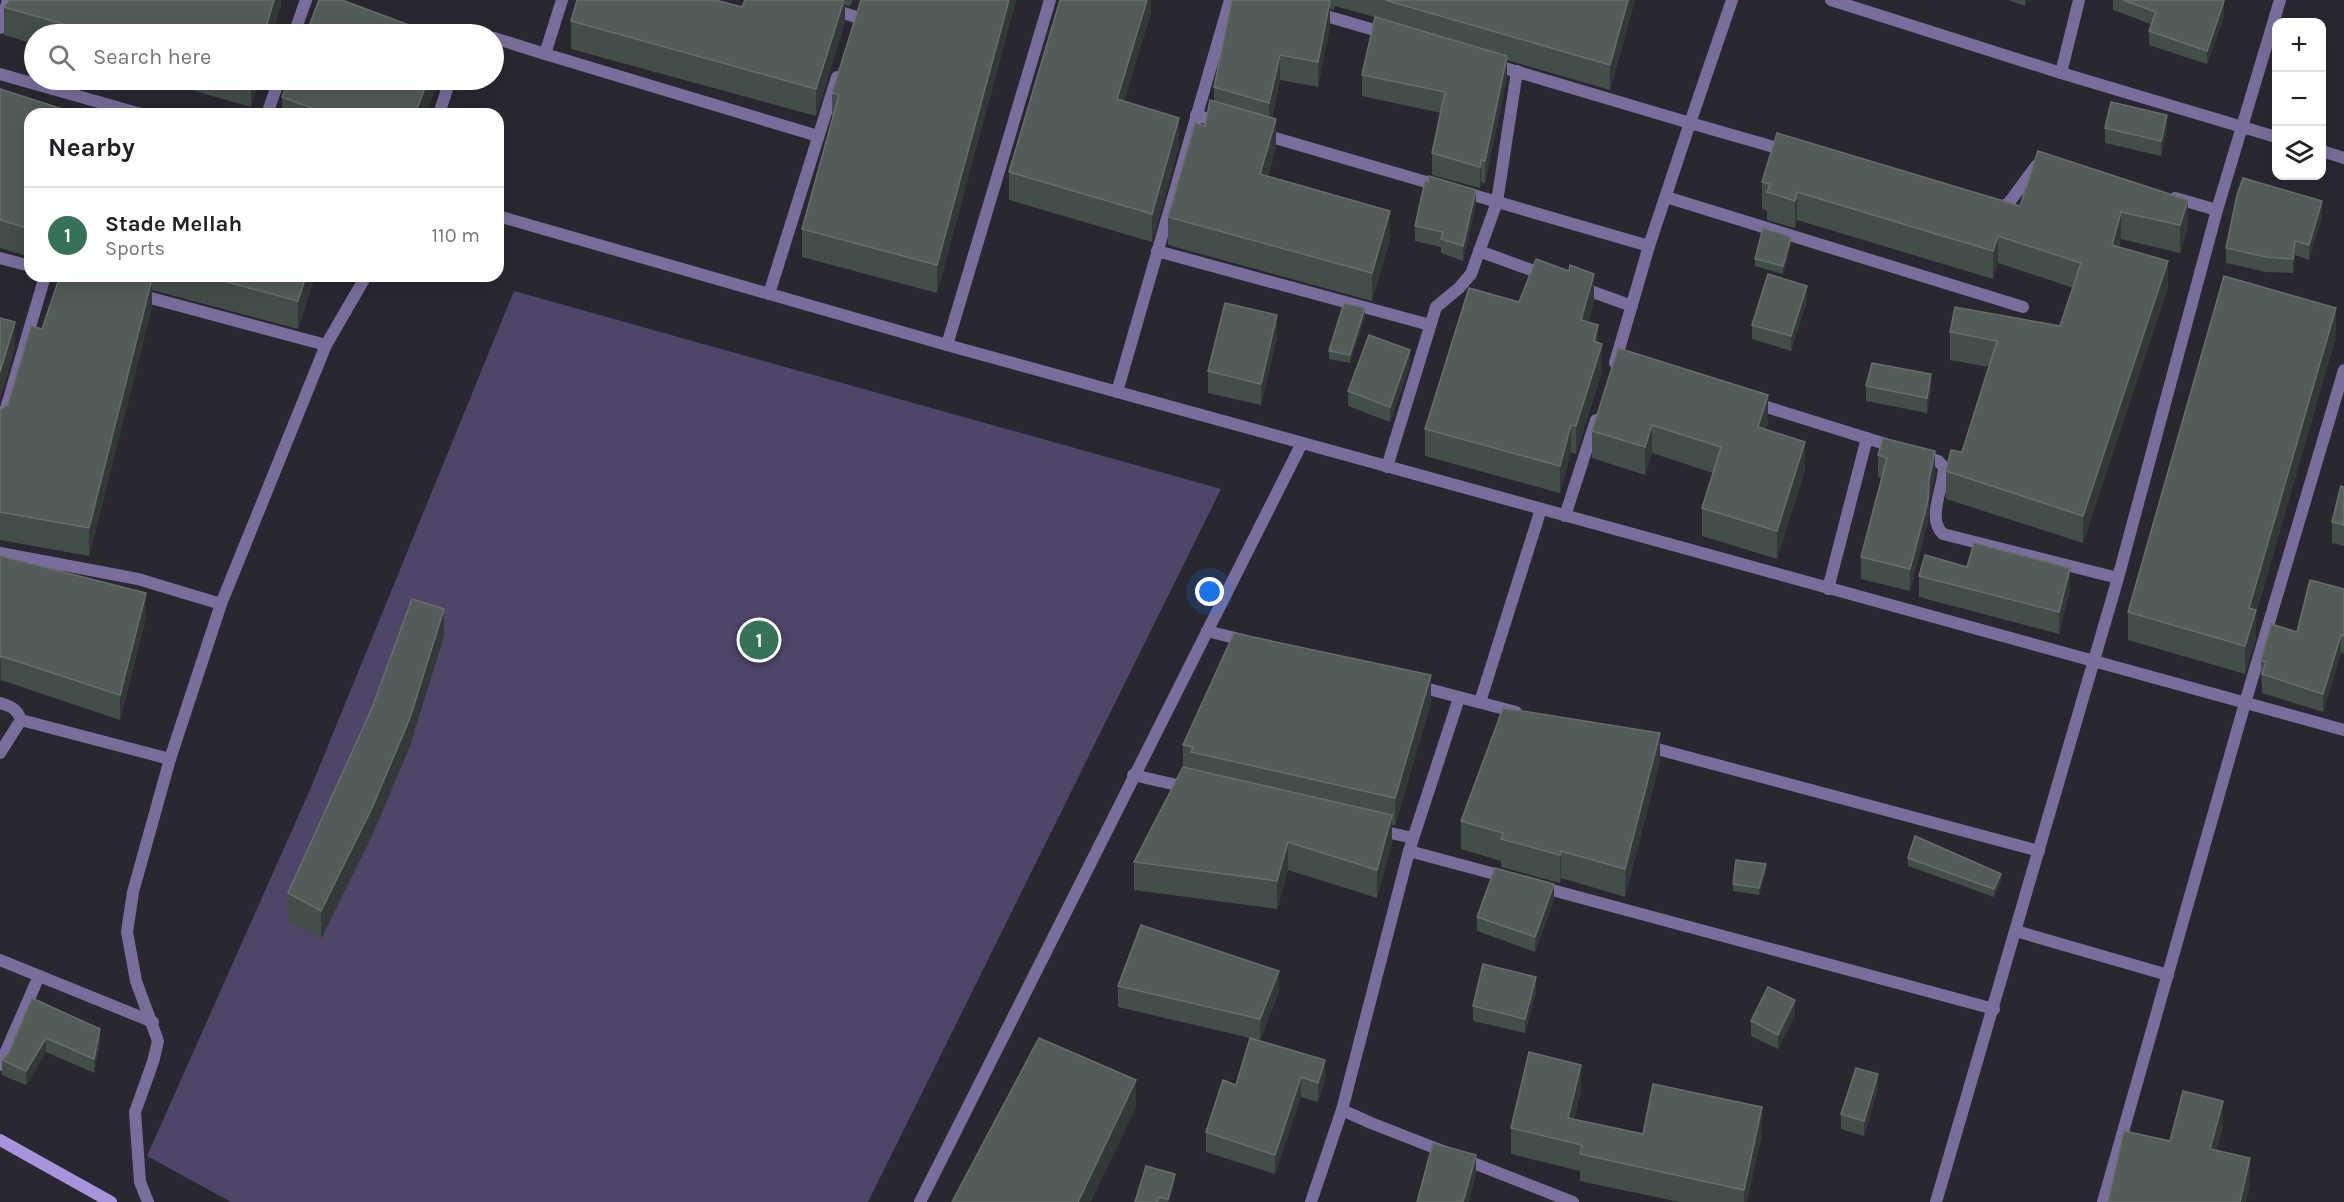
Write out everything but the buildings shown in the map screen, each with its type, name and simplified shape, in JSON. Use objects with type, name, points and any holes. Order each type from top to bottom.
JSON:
[{"type":"main road","points":[[0,1140],[111,1202]]},
{"type":"street","points":[[0,28],[8,0]]},
{"type":"street","points":[[298,24],[306,0]]},
{"type":"street","points":[[545,54],[562,0]]},
{"type":"street","points":[[804,0],[856,18]]},
{"type":"street","points":[[947,345],[1050,0]]},
{"type":"street","points":[[1117,392],[1230,0]]},
{"type":"street","points":[[1618,365],[1649,246],[1732,0]]},
{"type":"street","points":[[1831,0],[2061,74],[2272,136]]},
{"type":"street","points":[[2061,74],[2079,0]]},
{"type":"street","points":[[1936,1202],[2118,578],[2217,210],[2280,0]]},
{"type":"street","points":[[1302,9],[1402,38]]},
{"type":"street","points":[[504,41],[818,136]]},
{"type":"street","points":[[769,294],[842,60]]},
{"type":"street","points":[[1482,61],[1802,155]]},
{"type":"street","points":[[1387,467],[1436,307],[1459,288],[1471,274],[1497,202],[1517,71]]},
{"type":"street","points":[[0,74],[24,81]]},
{"type":"street","points":[[56,90],[120,108]]},
{"type":"street","points":[[269,108],[275,90]]},
{"type":"street","points":[[441,108],[447,90]]},
{"type":"street","points":[[1196,115],[1230,125]]},
{"type":"street","points":[[1253,132],[1649,246]]},
{"type":"street","points":[[2326,152],[2344,158]]},
{"type":"street","points":[[1979,207],[1990,210],[2008,204],[2036,166],[2053,164]]},
{"type":"street","points":[[2162,195],[2217,210]]},
{"type":"street","points":[[1666,197],[2023,307]]},
{"type":"street","points":[[504,218],[947,345],[2344,730]]},
{"type":"street","points":[[1157,251],[1430,325]]},
{"type":"street","points":[[1479,251],[1632,306]]},
{"type":"street","points":[[0,258],[24,264]]},
{"type":"street","points":[[0,429],[43,282]]},
{"type":"street","points":[[147,1202],[140,1182],[135,1112],[158,1041],[153,1022],[136,981],[127,932],[133,892],[170,759],[221,604],[326,345],[363,282]]},
{"type":"street","points":[[124,291],[326,345]]},
{"type":"street","points":[[2103,1202],[2344,370]]},
{"type":"street","points":[[1741,399],[1938,460],[1944,467],[1935,518],[1937,528],[1943,534],[2118,578]]},
{"type":"street","points":[[1565,516],[1601,404]]},
{"type":"street","points":[[1828,588],[1867,438]]},
{"type":"street","points":[[920,1202],[1302,443]]},
{"type":"street","points":[[1480,702],[1541,509]]},
{"type":"street","points":[[0,553],[138,579],[221,604]]},
{"type":"street","points":[[1207,631],[1264,646]]},
{"type":"street","points":[[1402,682],[1526,714]]},
{"type":"street","points":[[1311,1202],[1342,1110],[1409,851],[1459,698]]},
{"type":"street","points":[[0,703],[12,706],[18,712],[21,720]]},
{"type":"street","points":[[21,720],[170,759]]},
{"type":"street","points":[[0,753],[21,720]]},
{"type":"street","points":[[1629,742],[2039,851]]},
{"type":"street","points":[[1133,775],[1203,791]]},
{"type":"street","points":[[1366,828],[1413,838]]},
{"type":"street","points":[[1409,851],[1994,1009]]},
{"type":"street","points":[[2016,931],[2168,975]]},
{"type":"street","points":[[0,960],[153,1022]]},
{"type":"street","points":[[0,1065],[39,976]]},
{"type":"street","points":[[1342,1110],[1573,1202]]},
{"type":"shaded area","points":[[514,291],[1221,489],[868,1202],[231,1202],[147,1156],[309,792]]},
{"type":"place","name":"Stade Mellah","points":[[759,640]]}]
